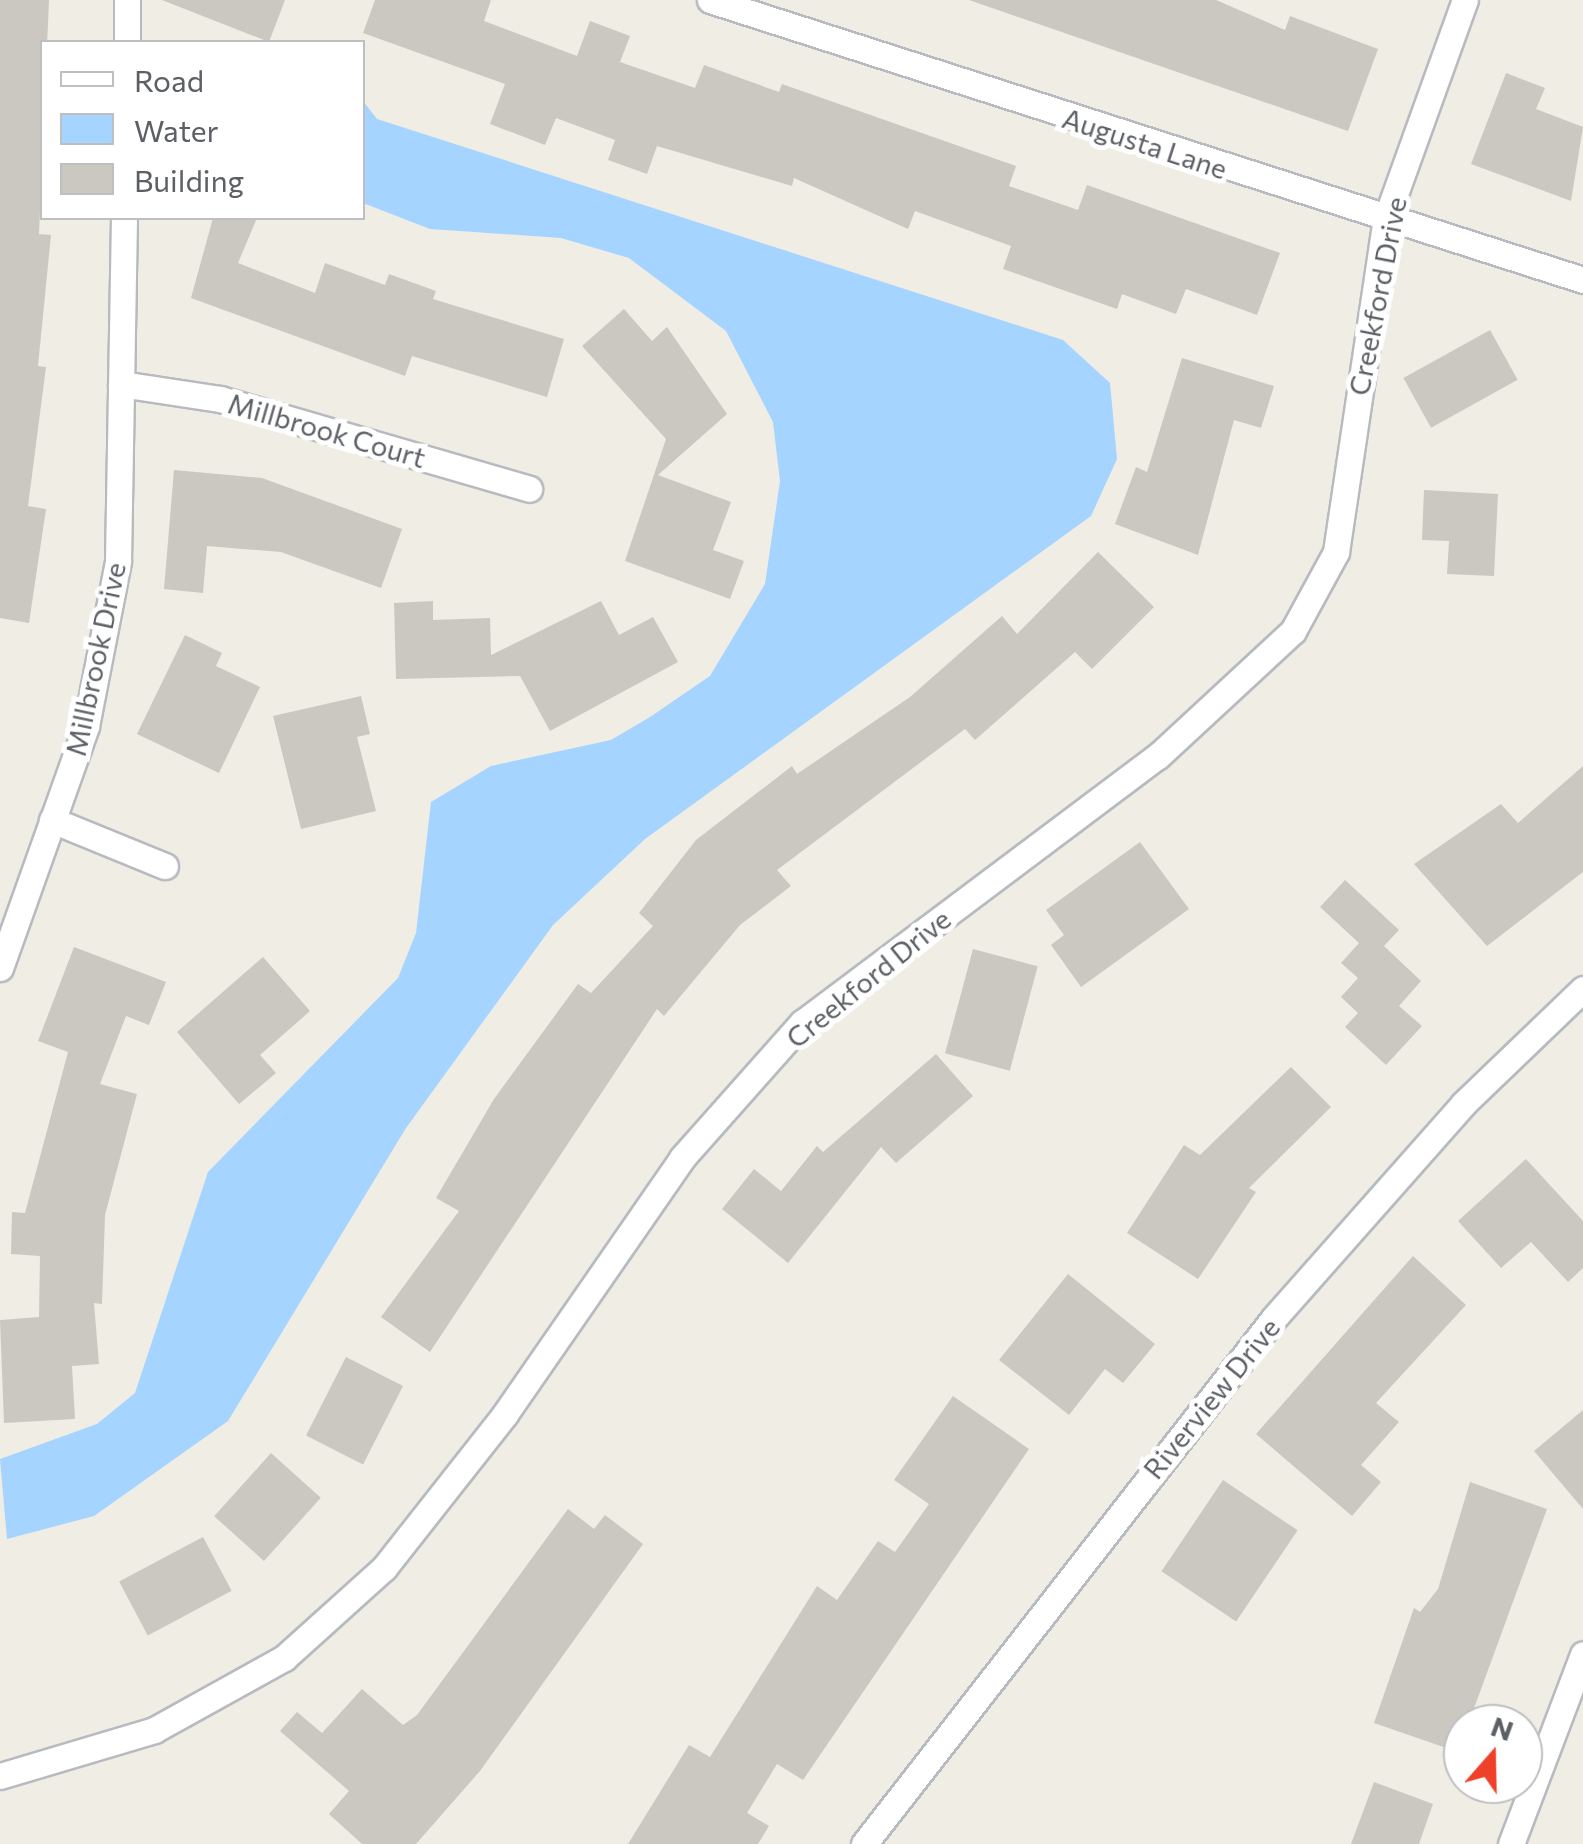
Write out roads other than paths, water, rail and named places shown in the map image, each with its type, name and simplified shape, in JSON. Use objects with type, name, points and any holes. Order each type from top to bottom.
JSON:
[{"type":"street","points":[[127,0],[127,40]]},
{"type":"street","name":"Augusta Lane","points":[[710,0],[1583,280]]},
{"type":"street","name":"Creekford Drive","points":[[0,1776],[154,1730],[284,1658],[384,1568],[505,1414],[682,1158],[802,1023],[1158,756],[1293,631],[1336,552],[1386,219],[1466,0]]},
{"type":"street","name":"Millbrook Drive","points":[[0,968],[86,726],[118,561],[124,220]]},
{"type":"street","name":"Millbrook Court","points":[[122,384],[220,399],[529,490]]},
{"type":"street","points":[[52,820],[165,866]]},
{"type":"street","name":"Riverview Drive","points":[[873,1841],[1274,1318],[1463,1104],[1583,989]]},
{"type":"street","points":[[1511,1844],[1583,1654]]},
{"type":"water","points":[[365,104],[377,119],[1063,340],[1110,383],[1117,459],[1091,516],[645,839],[553,925],[406,1128],[228,1421],[94,1516],[7,1539],[0,1459],[97,1424],[135,1393],[208,1172],[398,978],[416,933],[431,802],[491,766],[611,740],[650,717],[710,676],[765,584],[780,481],[773,422],[726,331],[629,258],[561,238],[430,229],[365,204]]}]
